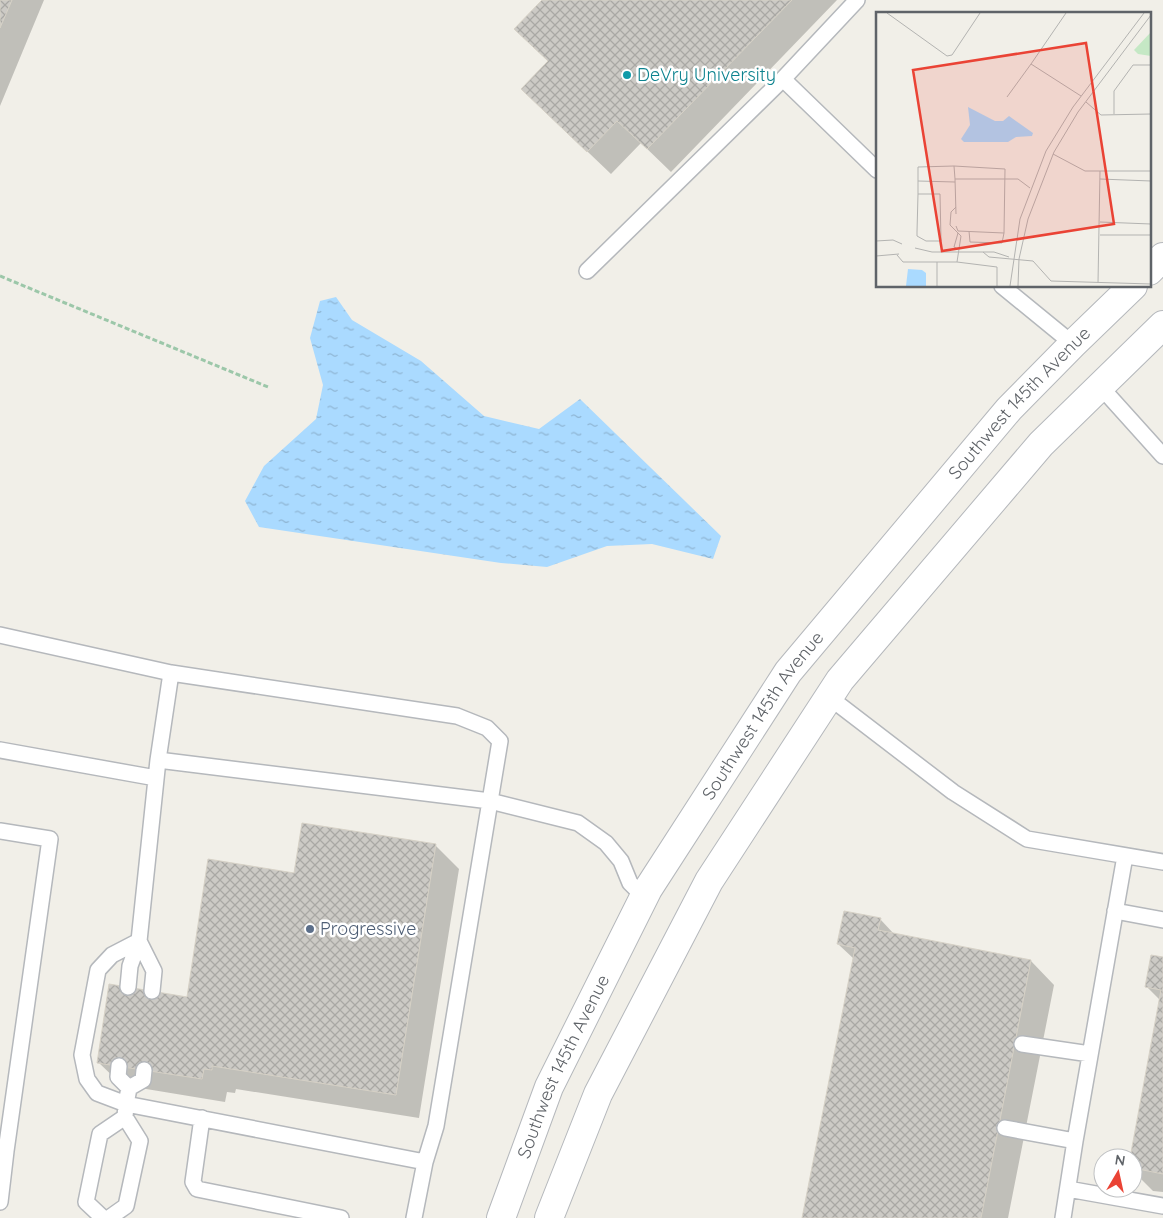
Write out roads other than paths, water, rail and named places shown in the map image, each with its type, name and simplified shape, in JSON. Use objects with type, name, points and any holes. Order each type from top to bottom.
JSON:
[{"type":"street","points":[[1150,269],[1163,257]]},
{"type":"street","name":"Southwest 145th Avenue","points":[[501,1218],[549,1087],[644,897],[788,672],[1009,409],[1131,288]]},
{"type":"street","points":[[549,1218],[598,1094],[709,881],[840,680],[1041,444],[1163,325]]},
{"type":"lane","points":[[587,271],[783,79],[856,0]]},
{"type":"lane","points":[[783,79],[876,169]]},
{"type":"lane","points":[[1004,288],[1073,344]]},
{"type":"lane","points":[[1100,386],[1163,456]]},
{"type":"lane","points":[[0,635],[171,673],[458,716],[487,728],[500,741],[436,1126],[414,1218]]},
{"type":"lane","points":[[128,988],[130,966],[139,941],[158,760],[171,673]]},
{"type":"lane","points":[[829,697],[953,792],[1027,840],[1163,862]]},
{"type":"lane","points":[[0,750],[156,778]]},
{"type":"lane","points":[[158,760],[490,801],[578,823],[606,843],[621,861],[630,883],[644,897]]},
{"type":"lane","points":[[0,831],[50,839],[3,1150],[0,1202]]},
{"type":"lane","points":[[1063,1218],[1125,856]]},
{"type":"lane","points":[[1115,911],[1163,920]]},
{"type":"lane","points":[[139,941],[112,955],[98,970],[82,1055],[87,1079],[96,1093],[126,1110],[202,1118],[426,1162]]},
{"type":"lane","points":[[139,941],[154,971],[152,991]]},
{"type":"lane","points":[[1022,1044],[1090,1054]]},
{"type":"lane","points":[[109,1218],[126,1206],[140,1141],[126,1110],[128,1088],[118,1077],[119,1066]]},
{"type":"lane","points":[[128,1088],[143,1080],[144,1070]]},
{"type":"lane","points":[[103,1218],[86,1202],[100,1134],[126,1110]]},
{"type":"lane","points":[[202,1118],[193,1182],[197,1189],[341,1218]]},
{"type":"lane","points":[[1005,1128],[1075,1142]]},
{"type":"lane","points":[[1068,1189],[1163,1206]]},
{"type":"water","points":[[336,297],[352,320],[421,361],[484,416],[539,429],[580,399],[721,536],[713,559],[652,544],[607,546],[547,567],[501,563],[259,527],[245,501],[264,466],[316,419],[323,385],[310,338],[320,301]]},
{"type":"place","name":"DeVry University","points":[[627,75]]},
{"type":"place","name":"Progressive","points":[[310,929]]}]
